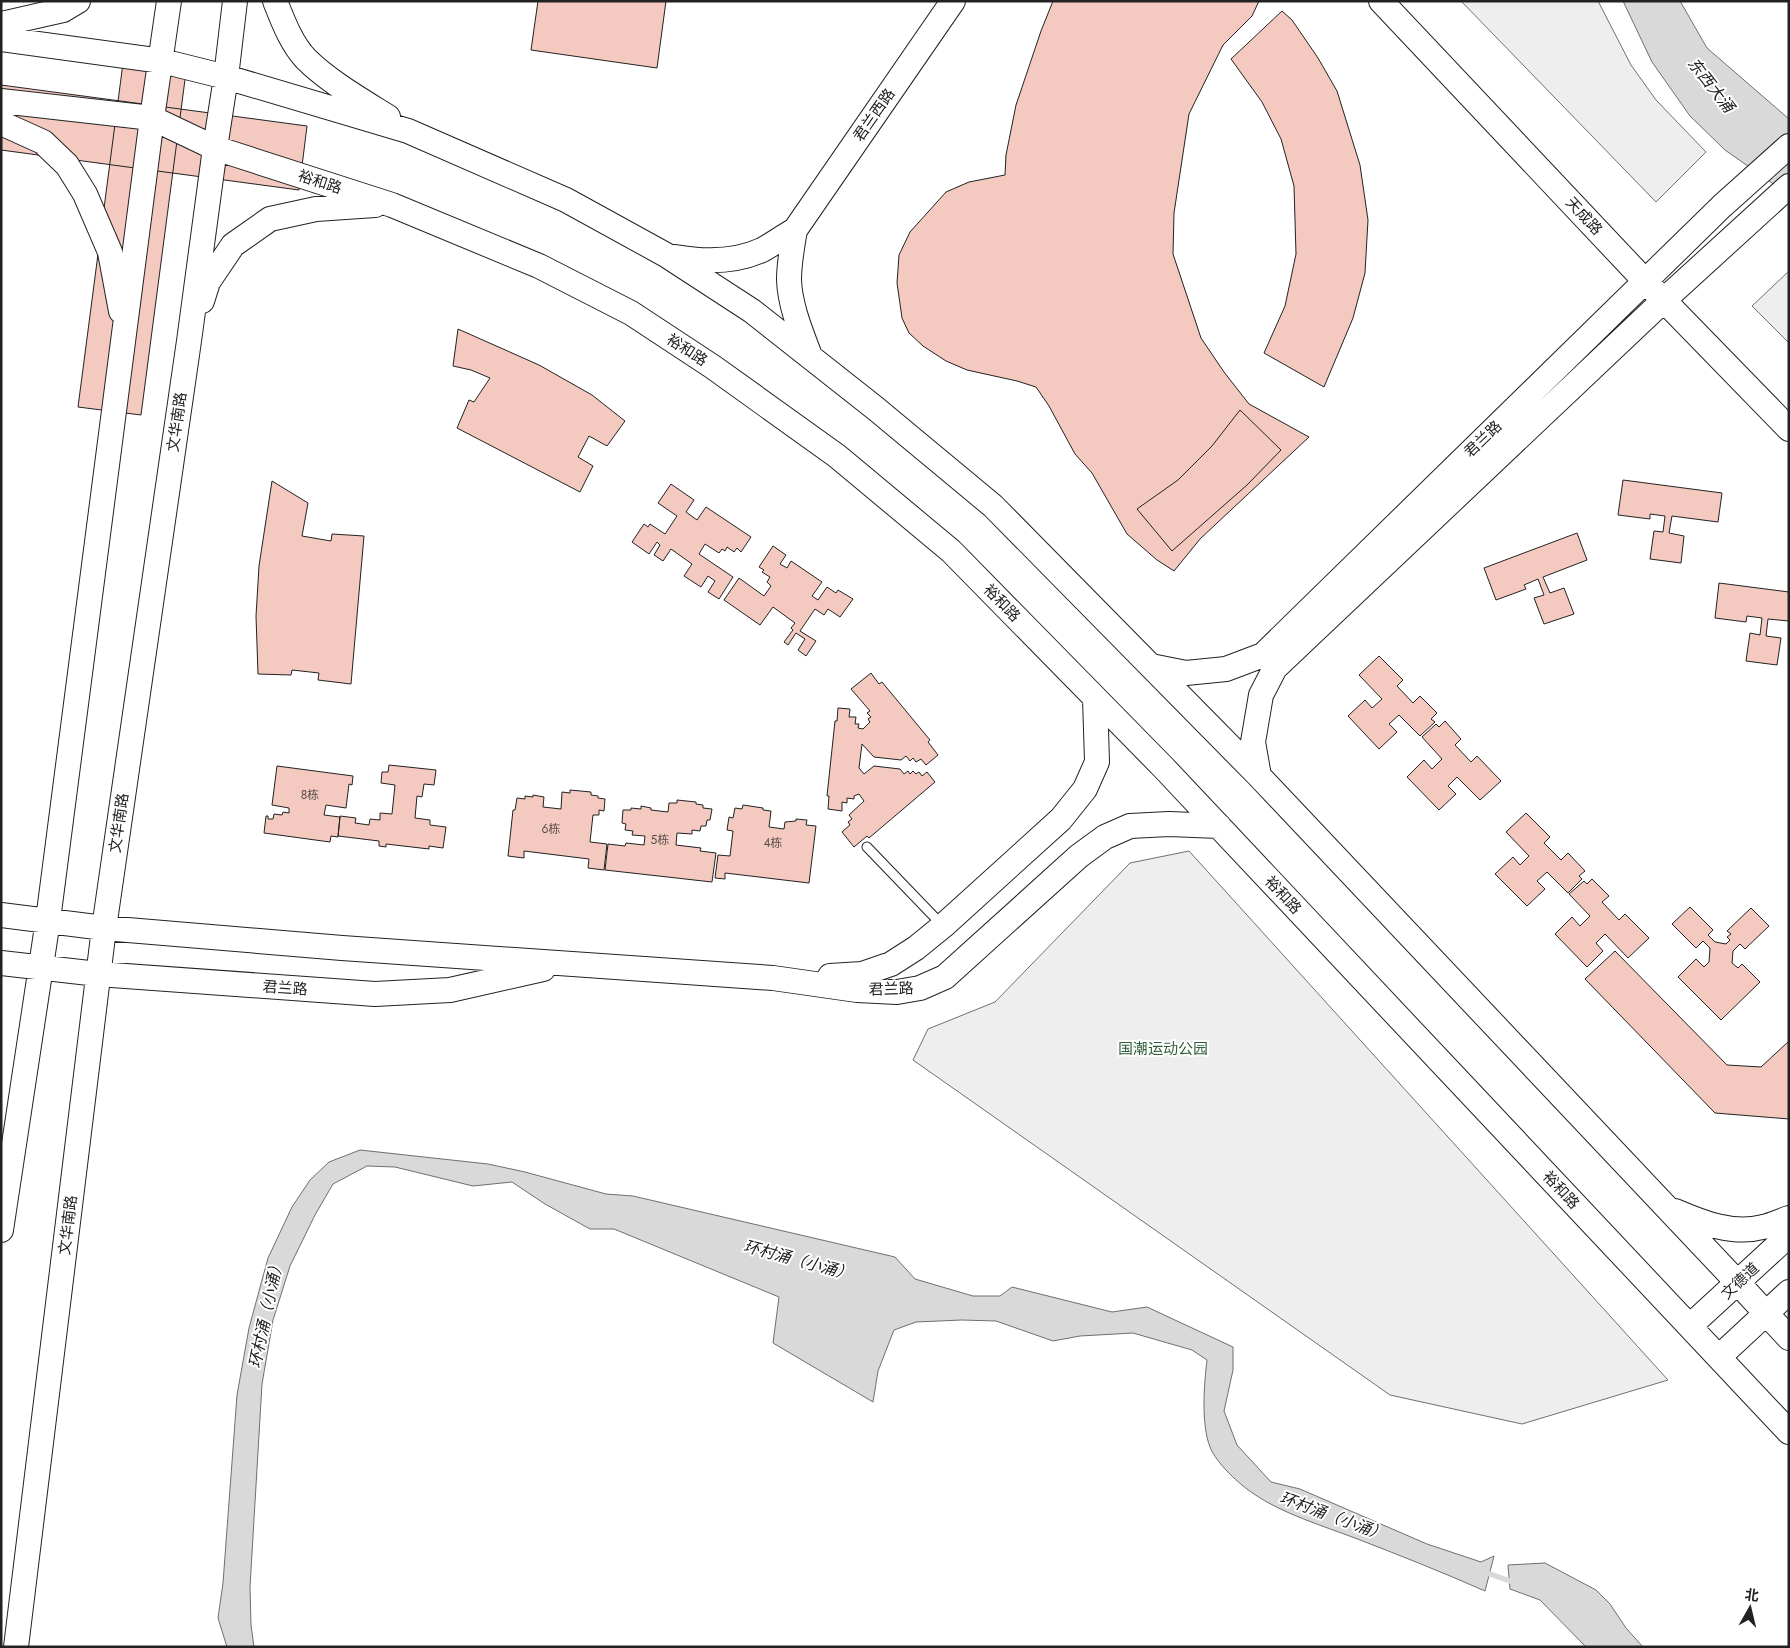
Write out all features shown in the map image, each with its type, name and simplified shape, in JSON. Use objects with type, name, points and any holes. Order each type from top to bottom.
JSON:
[{"type":"main road","points":[[1,24],[63,10],[78,1]]},
{"type":"main road","points":[[1,1230],[42,969],[152,118],[162,61],[169,1]]},
{"type":"main road","name":"文华南路","points":[[16,1647],[104,928],[189,341],[235,1]]},
{"type":"main road","points":[[275,1],[287,31],[306,58],[341,87],[408,131]]},
{"type":"main road","name":"君兰西路","points":[[795,230],[953,1]]},
{"type":"main road","name":"天成路","points":[[1381,1],[1789,429]]},
{"type":"main road","points":[[1,39],[162,61],[226,77],[408,131],[566,200],[666,255],[752,310],[875,408],[993,506],[1259,776],[1789,1338]]},
{"type":"main road","name":"裕和路","points":[[1,100],[152,118],[215,148],[392,205],[539,266],[631,313],[720,372],[837,456],[951,551],[1164,768],[1789,1432]]},
{"type":"main road","points":[[1,123],[43,142],[67,165],[85,194],[110,252],[125,332]]},
{"type":"main road","name":"君兰路","points":[[1151,666],[1186,673],[1226,669],[1263,655],[1722,206],[1789,146]]},
{"type":"main road","name":"君兰路","points":[[1259,776],[1253,742],[1261,695],[1275,668],[1664,300],[1789,186]]},
{"type":"main road","points":[[189,341],[208,282],[233,245],[270,219],[316,209],[392,205]]},
{"type":"main road","points":[[666,255],[698,261],[735,259],[762,250],[795,230]]},
{"type":"main road","points":[[795,230],[790,259],[789,282],[795,315],[810,356]]},
{"type":"main road","points":[[773,978],[862,974],[891,964],[916,948],[943,926],[1061,819],[1085,790],[1097,762],[1095,698]]},
{"type":"main road","name":"君兰路","points":[[1,914],[104,928],[342,948],[773,978],[857,990],[898,992],[920,988],[945,977],[1079,856],[1105,837],[1130,826],[1169,824],[1219,826]]},
{"type":"main road","name":"君兰路","points":[[1,963],[98,974],[375,994],[450,990],[566,963]]},
{"type":"main road","points":[[1668,1208],[1704,1223],[1734,1229],[1762,1228],[1789,1218]]},
{"type":"main road","name":"文德道","points":[[1690,1326],[1789,1235]]},
{"type":"main road","points":[[1718,1357],[1789,1292]]},
{"type":"lane","points":[[867,847],[943,926]]},
{"type":"green space","points":[[1461,1],[1598,1],[1631,65],[1656,100],[1706,152],[1656,202]]},
{"type":"green space","points":[[1789,271],[1789,343],[1752,306]]},
{"type":"green space","name":"国潮运动公园","points":[[1189,851],[1668,1380],[1522,1424],[1390,1395],[913,1060],[928,1029],[995,1002],[1130,863]]},
{"type":"water","name":"东西大涌","points":[[1623,1],[1680,1],[1707,48],[1789,119],[1789,195],[1725,150],[1690,116],[1652,62]]},
{"type":"water","points":[[360,1150],[488,1164],[606,1194],[633,1196],[895,1257],[915,1279],[973,1296],[1000,1296],[1012,1287],[1112,1312],[1147,1307],[1233,1347],[1233,1370],[1224,1411],[1237,1445],[1271,1482],[1300,1489],[1427,1544],[1481,1562],[1494,1556],[1485,1591],[1404,1557],[1289,1513],[1265,1501],[1242,1485],[1217,1460],[1210,1447],[1204,1416],[1207,1360],[1192,1350],[1133,1333],[1080,1336],[1053,1341],[996,1321],[916,1322],[894,1330],[878,1371],[873,1402],[773,1343],[779,1297],[614,1229],[590,1229],[545,1204],[512,1182],[473,1186],[395,1167],[367,1166],[333,1184],[315,1215],[290,1266],[273,1320],[262,1384],[250,1587],[251,1625],[254,1647],[227,1647],[218,1618],[223,1583],[237,1395],[249,1328],[268,1258],[292,1207],[310,1180],[329,1162]]},
{"type":"water","points":[[1545,1563],[1596,1590],[1610,1604],[1626,1628],[1643,1647],[1586,1647],[1540,1600],[1510,1589],[1508,1565]]},
{"type":"building","points":[[538,1],[666,1],[657,68],[531,50]]},
{"type":"building","points":[[1053,1],[1259,1],[1252,16],[1223,45],[1189,114],[1174,213],[1173,254],[1201,338],[1224,372],[1249,404],[1309,437],[1200,539],[1174,571],[1157,560],[1127,534],[1092,473],[1075,454],[1049,406],[1036,387],[967,370],[946,361],[923,346],[909,333],[902,318],[897,283],[899,255],[910,232],[946,192],[969,182],[1005,175],[1006,155],[1016,105]]},
{"type":"building","points":[[1282,11],[1292,20],[1318,58],[1337,91],[1360,165],[1368,220],[1365,273],[1353,318],[1324,387],[1264,353],[1285,306],[1296,254],[1294,186],[1281,139],[1262,102],[1231,59]]},
{"type":"building","points":[[123,63],[186,72],[141,415],[78,407]]},
{"type":"building","points":[[1,85],[307,126],[299,190],[1,150]]},
{"type":"building","points":[[458,329],[539,365],[592,395],[625,421],[607,446],[589,436],[578,457],[593,466],[580,492],[457,428],[469,400],[474,402],[490,378],[471,370],[453,366]]},
{"type":"building","points":[[1240,410],[1281,450],[1247,485],[1172,551],[1137,509],[1178,480],[1212,446]]},
{"type":"building","points":[[1623,480],[1722,493],[1718,522],[1672,516],[1669,533],[1684,536],[1681,563],[1650,559],[1654,531],[1663,532],[1665,516],[1650,514],[1650,519],[1618,515]]},
{"type":"building","points":[[272,481],[308,503],[302,536],[331,541],[332,534],[364,536],[351,684],[318,680],[319,673],[292,670],[291,675],[258,674],[256,616],[259,566]]},
{"type":"building","points":[[671,484],[694,500],[686,512],[697,520],[706,507],[751,537],[741,552],[737,548],[734,552],[727,547],[725,551],[722,549],[719,553],[705,544],[699,554],[733,577],[719,599],[708,592],[715,581],[708,576],[701,587],[684,576],[692,564],[671,549],[663,561],[654,555],[660,545],[657,542],[649,554],[632,542],[644,524],[648,527],[650,524],[665,534],[677,516],[658,503]]},
{"type":"building","points":[[1577,533],[1587,560],[1543,577],[1550,593],[1564,588],[1574,614],[1544,624],[1534,598],[1544,595],[1538,579],[1524,585],[1526,589],[1496,600],[1484,568]]},
{"type":"building","points":[[773,546],[786,555],[780,564],[787,568],[791,561],[822,582],[812,596],[818,600],[827,587],[836,593],[838,590],[853,599],[840,617],[828,609],[824,615],[815,609],[800,631],[816,641],[806,656],[798,650],[805,639],[796,633],[788,645],[784,642],[793,630],[791,628],[795,623],[773,607],[760,625],[724,600],[739,578],[764,596],[771,586],[767,582],[770,577],[762,572],[764,570],[759,567]]},
{"type":"building","points":[[1719,583],[1789,592],[1789,621],[1768,619],[1766,636],[1781,638],[1777,665],[1746,661],[1750,633],[1760,635],[1762,618],[1747,616],[1746,622],[1715,618]]},
{"type":"building","points":[[1379,656],[1403,680],[1397,686],[1413,703],[1420,696],[1437,713],[1431,719],[1435,722],[1420,736],[1399,715],[1389,724],[1397,732],[1379,749],[1348,716],[1365,700],[1372,708],[1382,699],[1359,675]]},
{"type":"building","points":[[871,673],[879,684],[882,682],[930,740],[928,742],[938,755],[926,765],[921,759],[916,762],[913,758],[910,761],[906,756],[901,760],[874,757],[862,744],[859,768],[864,774],[874,766],[900,769],[904,774],[908,771],[910,774],[913,771],[916,774],[919,772],[922,776],[927,772],[935,782],[869,838],[867,836],[854,847],[842,832],[850,825],[848,822],[852,819],[849,815],[864,801],[859,794],[854,796],[854,799],[847,798],[847,803],[842,802],[842,811],[828,809],[829,796],[827,796],[838,708],[850,709],[849,717],[856,717],[855,724],[859,724],[858,728],[863,729],[870,722],[868,719],[871,717],[867,713],[870,711],[851,689]]},
{"type":"building","points":[[1445,721],[1461,739],[1455,745],[1471,762],[1477,756],[1501,781],[1480,800],[1457,777],[1448,786],[1456,794],[1439,810],[1407,777],[1424,760],[1432,769],[1442,759],[1422,737],[1436,724],[1439,727]]},
{"type":"building","points":[[389,765],[436,770],[434,785],[424,784],[422,797],[417,796],[415,818],[430,820],[430,825],[446,827],[443,848],[429,846],[429,849],[386,844],[386,847],[379,846],[379,841],[338,836],[340,816],[356,818],[355,823],[369,825],[370,819],[380,820],[380,813],[392,814],[395,785],[381,783],[382,772],[388,772]]},
{"type":"building","points":[[277,766],[353,776],[352,785],[349,784],[346,808],[326,805],[324,815],[340,817],[338,837],[331,836],[330,842],[264,833],[266,816],[268,816],[268,819],[273,819],[274,814],[282,815],[283,812],[289,813],[289,808],[272,805]]},
{"type":"building","points":[[570,790],[591,792],[591,795],[605,799],[604,811],[599,810],[599,815],[593,815],[590,842],[607,844],[604,870],[588,868],[589,859],[524,851],[524,858],[508,856],[513,810],[515,810],[517,798],[525,799],[525,796],[533,797],[533,795],[544,797],[543,807],[561,809],[562,792],[570,793]]},
{"type":"building","points":[[677,800],[696,802],[696,804],[703,805],[703,808],[712,809],[710,820],[707,820],[706,826],[701,826],[700,831],[692,830],[692,834],[677,833],[676,845],[701,848],[700,851],[716,853],[712,882],[605,870],[608,844],[625,846],[626,843],[644,845],[645,836],[632,835],[633,831],[625,830],[626,824],[622,823],[623,810],[631,810],[631,808],[641,809],[641,806],[651,808],[651,810],[668,812],[669,803],[677,803]]},
{"type":"building","points":[[743,805],[771,811],[769,827],[784,829],[785,822],[796,821],[796,819],[807,820],[806,825],[816,826],[809,883],[725,873],[725,879],[715,878],[718,855],[730,856],[733,831],[727,830],[729,817],[733,818],[735,808],[742,809]]},
{"type":"building","points":[[1526,813],[1550,837],[1544,843],[1561,860],[1568,853],[1585,871],[1579,876],[1582,879],[1568,893],[1547,872],[1537,881],[1545,889],[1527,906],[1495,874],[1513,857],[1520,865],[1529,856],[1506,832]]},
{"type":"building","points":[[1592,879],[1609,896],[1602,902],[1619,920],[1625,914],[1649,938],[1628,958],[1605,934],[1596,943],[1603,951],[1587,967],[1555,934],[1572,917],[1580,926],[1590,916],[1569,894],[1584,881],[1587,884]]},
{"type":"building","points":[[1690,907],[1713,930],[1708,935],[1715,942],[1726,944],[1730,940],[1727,937],[1731,934],[1727,931],[1751,908],[1769,926],[1745,949],[1740,944],[1733,951],[1732,963],[1738,968],[1742,964],[1760,982],[1721,1020],[1678,977],[1696,959],[1704,967],[1709,962],[1710,948],[1703,941],[1696,948],[1672,924]]},
{"type":"building","points":[[1615,951],[1727,1065],[1761,1067],[1789,1041],[1789,1119],[1715,1113],[1585,979]]},
{"type":"waterway","name":"环村涌（小涌）","points":[[1484,1572],[1516,1583]]}]
